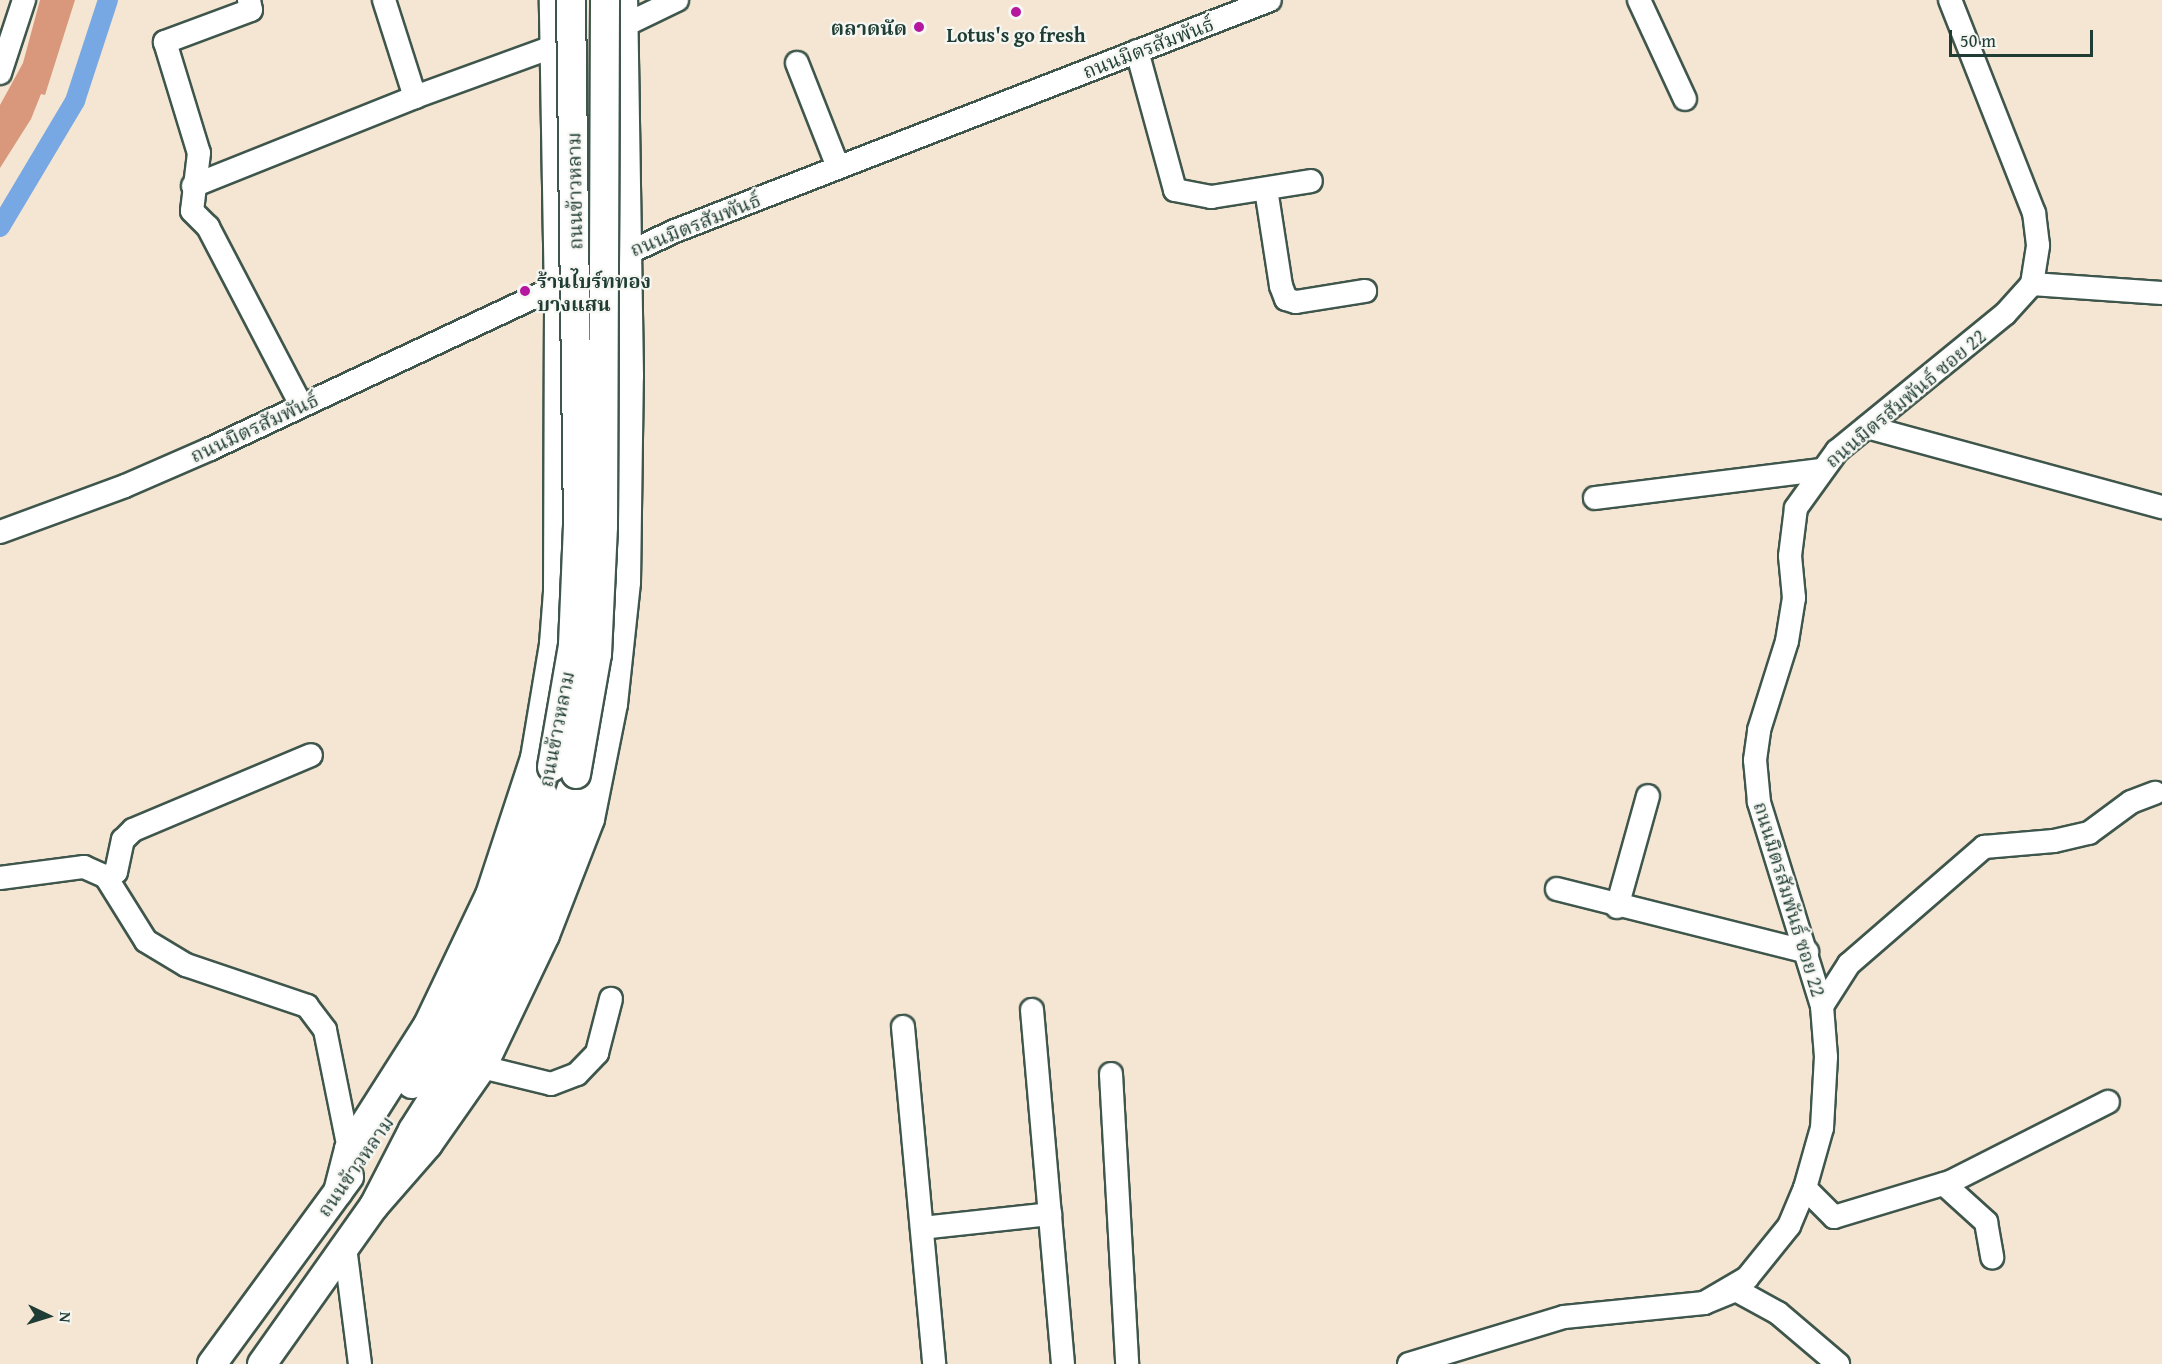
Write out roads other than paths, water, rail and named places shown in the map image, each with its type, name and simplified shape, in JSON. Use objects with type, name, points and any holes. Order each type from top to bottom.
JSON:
[{"type":"main road","points":[[338,1192],[349,1149],[428,1025],[490,895],[536,758],[554,644],[558,592],[559,282],[554,0]]},
{"type":"main road","name":"ถนนข้าวหลาม","points":[[212,1364],[338,1192],[446,1035],[511,900],[564,770],[573,645],[578,524],[571,0]]},
{"type":"main road","name":"ถนนข้าวหลาม","points":[[262,1364],[374,1206],[413,1130],[467,1045],[534,909],[564,770],[597,654],[603,526],[605,0]]},
{"type":"main road","points":[[374,1206],[428,1144],[482,1067],[545,935],[590,819],[613,704],[626,582],[629,376],[625,253],[623,13]]},
{"type":"main road","points":[[556,111],[562,146],[572,165],[580,176],[594,180],[607,174],[616,161],[625,120]]},
{"type":"main road","points":[[558,382],[568,354],[585,328],[599,325],[618,338],[629,376]]},
{"type":"main road","points":[[558,592],[565,553],[585,541],[604,541],[615,547],[626,582]]},
{"type":"street","points":[[0,74],[24,0]]},
{"type":"street","points":[[249,0],[251,10],[165,42],[197,136],[199,166],[193,186],[192,211],[208,227],[301,405]]},
{"type":"street","points":[[384,0],[416,97]]},
{"type":"street","points":[[623,13],[677,0]]},
{"type":"street","name":"ถนนมิตรสัมพันธ์","points":[[0,532],[125,486],[625,253],[838,167],[1270,0]]},
{"type":"street","points":[[1639,0],[1685,99]]},
{"type":"street","points":[[1950,0],[2034,213],[2038,245],[2032,284],[2162,293]]},
{"type":"street","points":[[193,186],[416,97],[555,46]]},
{"type":"street","points":[[1137,51],[1176,190],[1211,197],[1311,181]]},
{"type":"street","points":[[797,63],[838,167]]},
{"type":"street","points":[[1266,189],[1286,299],[1296,302],[1365,291]]},
{"type":"street","name":"ถนนมิตรสัมพันธ์ ซอย 22","points":[[1704,1304],[1747,1278],[1789,1226],[1805,1188],[1822,1128],[1826,1057],[1822,1006],[1759,802],[1755,760],[1759,730],[1787,641],[1794,598],[1790,556],[1796,508],[1820,470],[1867,427],[2005,314],[2032,284]]},
{"type":"street","points":[[1867,427],[2162,507]]},
{"type":"street","points":[[1595,498],[1820,470]]},
{"type":"street","points":[[106,877],[116,872],[123,840],[133,830],[311,755]]},
{"type":"street","points":[[1822,1006],[1849,964],[1984,847],[2054,842],[2089,833],[2131,802],[2155,793]]},
{"type":"street","points":[[1617,907],[1648,796]]},
{"type":"street","points":[[0,878],[84,867],[106,877],[146,941],[186,965],[307,1006],[325,1029],[349,1149]]},
{"type":"street","points":[[1557,889],[1617,907],[1807,952]]},
{"type":"street","points":[[482,1067],[550,1084],[577,1074],[597,1053],[611,999]]},
{"type":"street","points":[[1032,1010],[1063,1364]]},
{"type":"street","points":[[903,1027],[934,1364]]},
{"type":"street","points":[[1111,1074],[1127,1364]]},
{"type":"street","points":[[1805,1188],[1834,1217],[1944,1184],[2108,1102]]},
{"type":"street","points":[[1944,1184],[1986,1222],[1992,1257]]},
{"type":"street","points":[[922,1228],[1050,1214]]},
{"type":"street","points":[[345,1247],[360,1364]]},
{"type":"street","points":[[1409,1364],[1564,1317],[1704,1304],[1736,1290],[1778,1313],[1838,1364]]},
{"type":"waterway","points":[[0,227],[75,101],[108,0]]},
{"type":"place","name":"Lotus's go fresh","points":[[1016,12]]},
{"type":"place","name":"ตลาดนัด","points":[[919,27]]},
{"type":"place","name":"ร้านไบร์ททอง บางแสน","points":[[525,291]]}]
